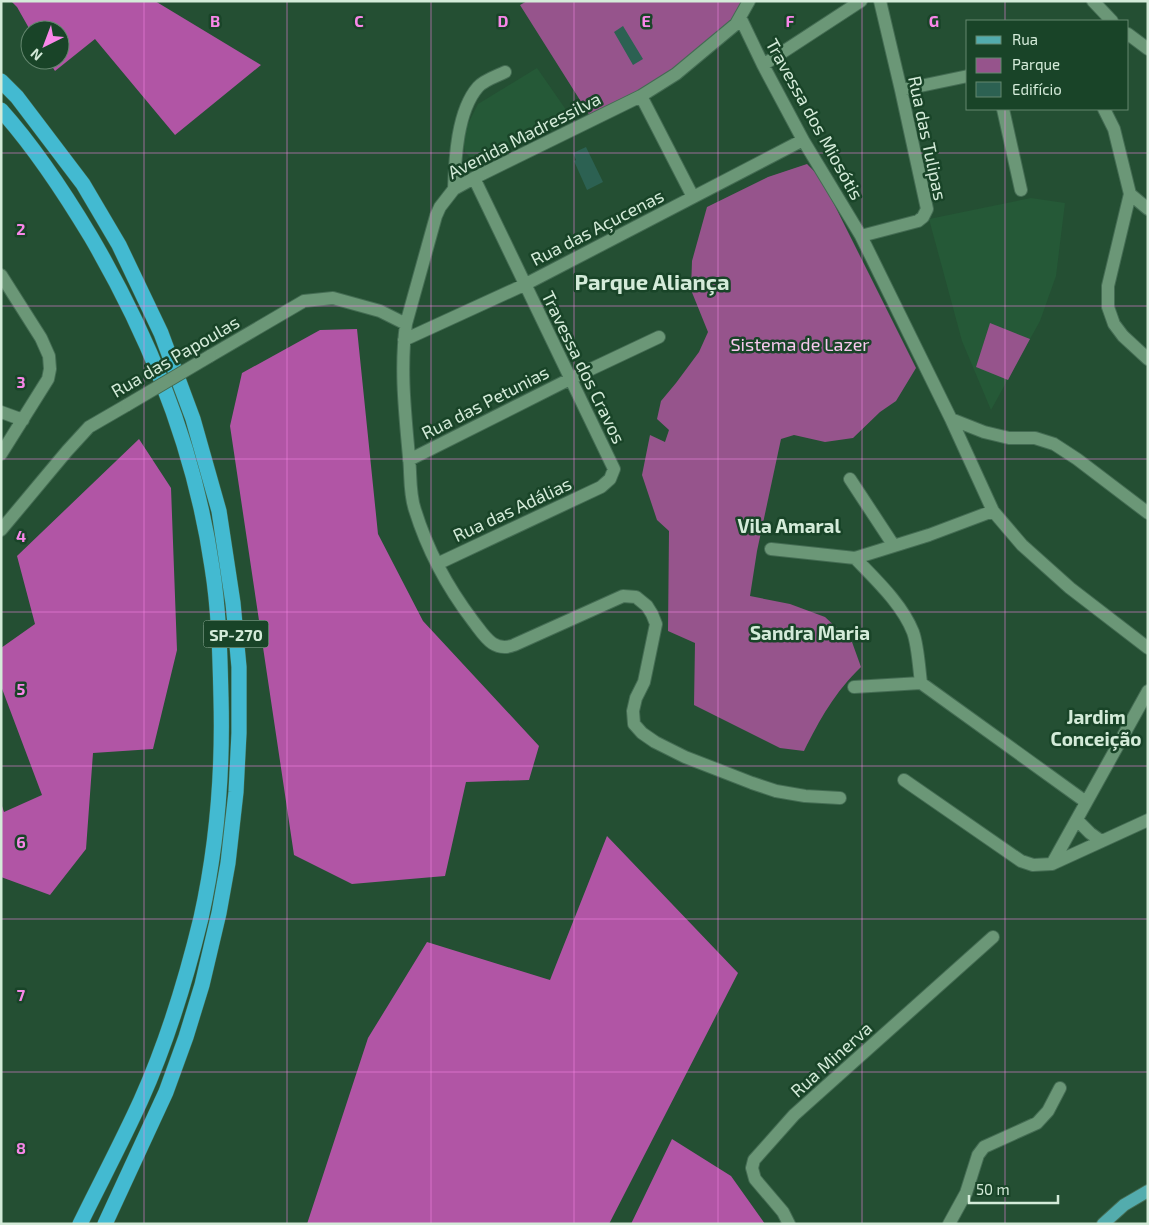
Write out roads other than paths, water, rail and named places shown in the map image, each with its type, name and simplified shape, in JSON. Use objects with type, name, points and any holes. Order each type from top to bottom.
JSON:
[{"type":"highway","name":"SP-270","points":[[1,81],[17,97],[83,184],[119,245],[161,333],[193,419],[218,511],[233,603],[238,668],[239,733],[236,792],[230,846],[219,913],[202,984],[166,1092],[105,1224]]},
{"type":"highway","name":"SP-270","points":[[1,110],[26,138],[68,199],[117,281],[151,353],[174,412],[198,494],[212,567],[220,656],[222,733],[219,792],[213,854],[201,917],[183,985],[161,1049],[141,1099],[80,1224]]},
{"type":"main road","points":[[1103,1224],[1124,1205],[1148,1191]]},
{"type":"street","name":"Avenida Madressilva","points":[[749,1],[736,24],[676,74],[641,96],[474,178],[454,189],[444,199],[436,216],[406,324],[404,340],[402,389],[414,508],[437,564],[469,616],[485,637],[496,646],[505,648],[514,645],[623,596],[636,598],[647,606],[656,624],[644,682],[636,698],[633,711],[634,724],[642,733],[655,742],[685,757],[776,791],[805,796],[840,798]]},
{"type":"street","points":[[763,65],[861,1]]},
{"type":"street","name":"Rua das Tulipas","points":[[861,236],[918,221],[926,213],[926,203],[880,1]]},
{"type":"street","points":[[1092,1],[1111,20]]},
{"type":"street","name":"Travessa dos Miosótis","points":[[740,17],[803,140],[861,236],[951,419],[993,511],[1022,545],[1070,588],[1148,648]]},
{"type":"street","points":[[1129,35],[1148,49]]},
{"type":"street","points":[[454,189],[456,150],[469,102],[479,86],[505,72]]},
{"type":"street","points":[[901,90],[966,76]]},
{"type":"street","points":[[641,96],[693,197]]},
{"type":"street","points":[[1003,110],[1021,190]]},
{"type":"street","points":[[1104,110],[1114,129],[1130,194],[1108,286],[1108,307],[1114,324],[1122,336],[1148,359]]},
{"type":"street","name":"Rua das Açucenas","points":[[404,340],[524,285],[803,140]]},
{"type":"street","name":"Travessa dos Cravos","points":[[474,178],[614,469],[610,479],[601,486]]},
{"type":"street","points":[[1130,194],[1148,210]]},
{"type":"street","points":[[1,275],[41,338],[49,356],[50,369],[48,379],[1,454]]},
{"type":"street","name":"Rua das Papoulas","points":[[1,530],[89,427],[304,301],[333,298],[380,311],[406,324]]},
{"type":"street","name":"Rua das Petunias","points":[[409,460],[570,378],[659,337]]},
{"type":"street","points":[[1,412],[23,420]]},
{"type":"street","points":[[951,419],[984,432],[1009,438],[1035,438],[1054,444],[1077,459],[1148,513]]},
{"type":"street","points":[[850,479],[894,546]]},
{"type":"street","name":"Rua das Adálias","points":[[437,564],[601,486]]},
{"type":"street","points":[[772,548],[855,558],[993,511]]},
{"type":"street","points":[[855,558],[878,582],[905,616],[914,634],[920,683]]},
{"type":"street","points":[[854,687],[920,683],[1086,802]]},
{"type":"street","points":[[1052,864],[1148,691]]},
{"type":"street","points":[[904,780],[1021,861],[1033,865],[1052,864],[1148,820]]},
{"type":"street","points":[[1076,820],[1101,841]]},
{"type":"street","name":"Rua Minerva","points":[[789,1224],[783,1212],[755,1179],[752,1168],[754,1160],[794,1115],[993,937]]},
{"type":"street","points":[[949,1224],[966,1193],[976,1160],[984,1147],[1037,1123],[1048,1111],[1060,1088]]},
{"type":"district","name":"Parque Aliança","points":[[652,281]]},
{"type":"district","name":"Vila Amaral","points":[[789,525]]},
{"type":"district","name":"Sandra Maria","points":[[810,632]]},
{"type":"district","name":"Jardim Conceição","points":[[1096,727]]},
{"type":"park label","name":"Sistema de Lazer","points":[[800,344]]}]
